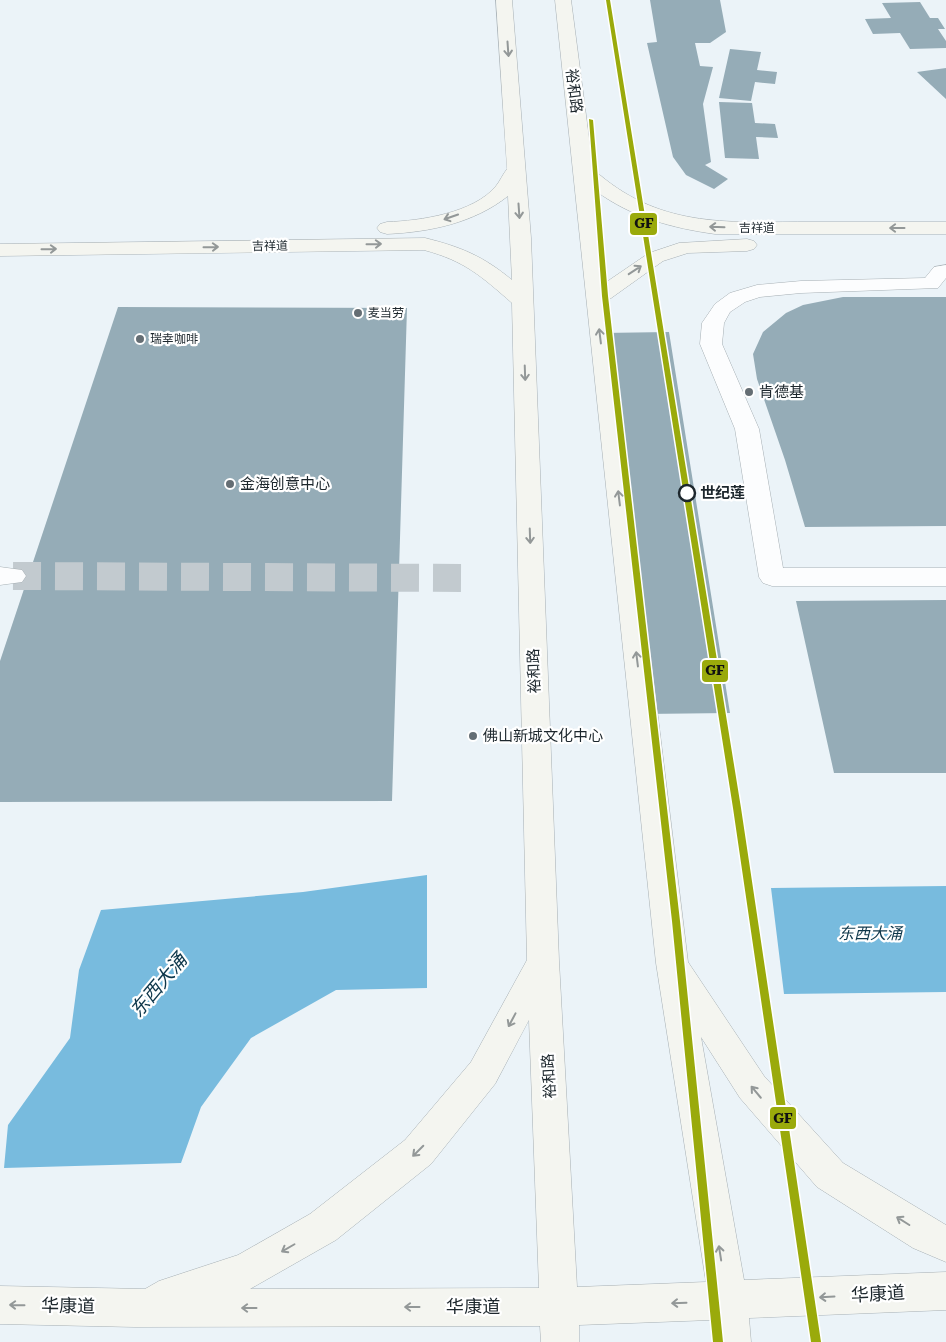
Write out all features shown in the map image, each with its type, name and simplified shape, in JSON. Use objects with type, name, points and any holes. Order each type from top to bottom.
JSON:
[{"type":"main road","name":"裕和路","points":[[504,0],[523,301],[543,961],[559,1324]]},
{"type":"main road","name":"裕和路","points":[[562,0],[584,171],[596,299],[672,963],[728,1301],[732,1342]]},
{"type":"main road","name":"吉祥道","points":[[0,234],[412,228],[479,206],[501,191],[516,169]]},
{"type":"main road","name":"吉祥道","points":[[584,171],[601,188],[621,200],[650,214],[688,225],[715,228],[946,228]]},
{"type":"main road","name":"吉祥道","points":[[0,250],[426,244],[458,253],[485,268],[523,301]]},
{"type":"main road","name":"吉祥道","points":[[596,299],[656,257],[686,247],[946,245]]},
{"type":"main road","points":[[135,1308],[247,1271],[323,1227],[418,1152],[483,1073],[543,961]]},
{"type":"main road","points":[[672,963],[752,1088],[830,1176],[926,1235],[946,1244]]},
{"type":"main road","name":"华康道","points":[[0,1305],[135,1308],[559,1324],[728,1301],[946,1291]]},
{"type":"street","points":[[946,271],[941,271],[931,284],[788,288],[755,292],[729,303],[712,322],[709,333],[710,344],[747,430],[772,577],[946,578]]},
{"type":"water","name":"东西大涌","points":[[427,875],[427,988],[336,990],[251,1038],[201,1107],[181,1163],[4,1168],[8,1125],[70,1038],[79,970],[101,910],[303,892]]},
{"type":"water","name":"东西大涌","points":[[946,886],[946,992],[784,994],[771,888]]},
{"type":"building","points":[[650,0],[720,0],[726,32],[710,43],[695,43],[700,66],[713,67],[703,104],[711,162],[705,165],[728,179],[714,189],[686,175],[673,157],[647,43],[657,42]]},
{"type":"building","points":[[920,2],[930,18],[938,18],[945,29],[938,29],[946,41],[946,48],[910,49],[900,33],[873,34],[865,19],[891,18],[882,3]]},
{"type":"building","points":[[730,49],[761,52],[757,70],[777,72],[775,84],[755,82],[751,101],[719,98]]},
{"type":"building","points":[[946,68],[946,99],[917,72]]},
{"type":"building","points":[[719,102],[752,103],[755,123],[775,124],[778,138],[756,137],[759,159],[725,158]]},
{"type":"building","points":[[843,297],[946,297],[946,526],[805,527],[785,460],[757,379],[753,354],[763,332],[786,313],[803,305]]},
{"type":"building","name":"金海创意中心","points":[[118,307],[407,308],[392,801],[0,802],[0,661]]},
{"type":"building","name":"世纪莲","points":[[669,332],[730,713],[644,714],[602,333]]},
{"type":"building","points":[[946,600],[946,773],[834,773],[796,601]]},
{"type":"tunnel","points":[[13,576],[469,578]]},
{"type":"transit line","name":"GF","points":[[608,0],[737,808],[816,1342]]},
{"type":"transit line","name":"GF","points":[[591,120],[605,296],[676,921],[718,1342]]},
{"type":"place","name":"麦当劳","points":[[358,313]]},
{"type":"place","name":"瑞幸咖啡","points":[[140,339]]},
{"type":"place","name":"肯德基","points":[[749,392]]},
{"type":"place","name":"金海创意中心","points":[[230,484]]},
{"type":"place","name":"世纪莲","points":[[687,493]]},
{"type":"place","name":"佛山新城文化中心","points":[[473,736]]}]
